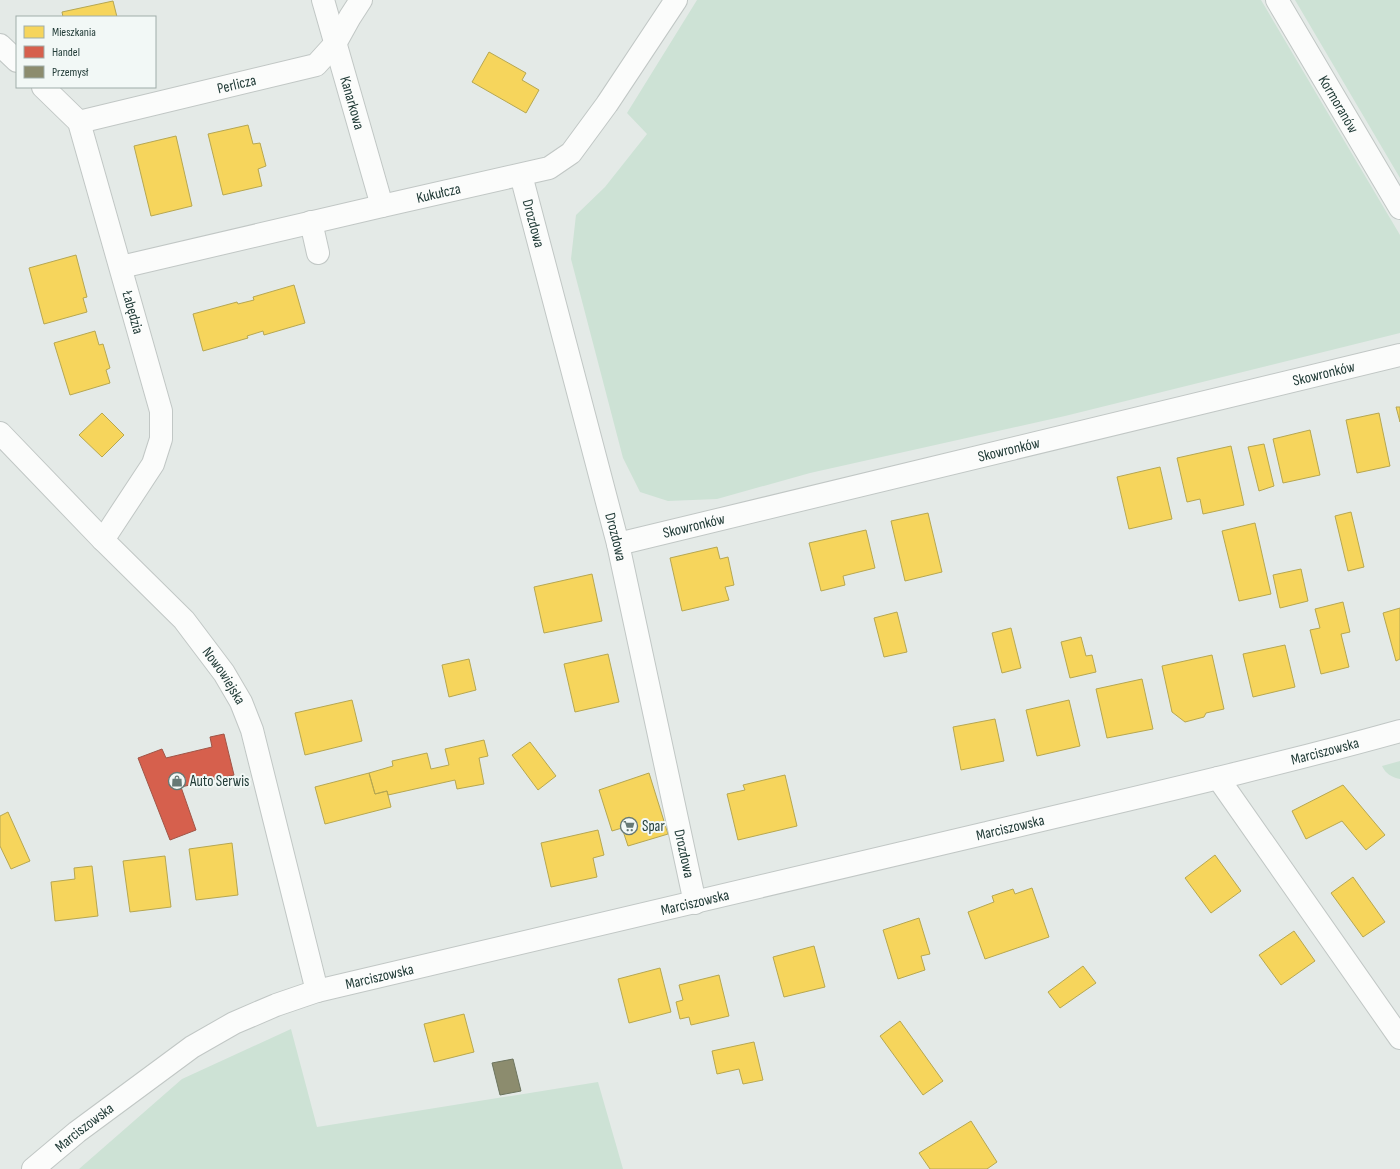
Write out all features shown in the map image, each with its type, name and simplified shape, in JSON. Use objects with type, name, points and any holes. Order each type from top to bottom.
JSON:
[{"type":"street","name":"Kanarkowa","points":[[323,0],[382,206]]},
{"type":"street","name":"Perlicza","points":[[80,122],[316,65],[336,44],[361,0]]},
{"type":"street","name":"Kukułcza","points":[[121,267],[549,168],[571,153],[607,104],[676,0]]},
{"type":"street","name":"Kormoranów","points":[[1277,0],[1400,208]]},
{"type":"street","points":[[0,45],[16,61]]},
{"type":"street","points":[[44,88],[80,122]]},
{"type":"street","name":"Łabędzia","points":[[80,122],[161,411],[161,438],[152,464],[103,540]]},
{"type":"street","name":"Drozdowa","points":[[521,175],[618,544],[695,903]]},
{"type":"street","points":[[311,222],[318,253]]},
{"type":"street","name":"Skowronków","points":[[618,544],[1400,355]]},
{"type":"street","name":"Nowowiejska","points":[[0,433],[103,540],[184,620],[224,673],[241,702],[252,730],[318,991]]},
{"type":"street","name":"Marciszowska","points":[[33,1169],[108,1109],[192,1047],[234,1023],[276,1005],[318,991],[1218,778],[1400,731]]},
{"type":"street","points":[[1218,778],[1400,1038]]},
{"type":"green space","points":[[697,0],[1261,0],[1400,235],[1400,333],[1065,416],[810,473],[717,499],[668,501],[640,492],[623,458],[571,259],[576,215],[605,187],[647,134],[627,113]]},
{"type":"green space","points":[[1295,0],[1400,0],[1400,178]]},
{"type":"green space","points":[[1400,761],[1400,779],[1389,775],[1382,766]]},
{"type":"green space","points":[[291,1029],[317,1127],[598,1082],[623,1169],[79,1169],[182,1079]]},
{"type":"building: Mieszkania","points":[[113,1],[117,16],[63,16],[62,12]]},
{"type":"building: Mieszkania","points":[[489,52],[526,73],[522,80],[539,90],[526,113],[472,82]]},
{"type":"building: Mieszkania","points":[[248,125],[253,144],[260,143],[266,166],[258,169],[262,186],[223,195],[208,134]]},
{"type":"building: Mieszkania","points":[[176,136],[192,206],[151,216],[134,146]]},
{"type":"building: Mieszkania","points":[[76,255],[87,297],[83,298],[87,312],[44,324],[29,268]]},
{"type":"building: Mieszkania","points":[[294,285],[305,323],[264,335],[263,331],[247,336],[248,338],[203,351],[193,314],[237,302],[238,304],[254,300],[253,297]]},
{"type":"building: Mieszkania","points":[[95,331],[99,345],[103,344],[110,368],[106,370],[110,383],[70,395],[54,343]]},
{"type":"building: Mieszkania","points":[[1396,407],[1400,407],[1400,422]]},
{"type":"building: Mieszkania","points":[[102,413],[124,435],[102,457],[79,435]]},
{"type":"building: Mieszkania","points":[[1379,413],[1390,466],[1357,473],[1346,420]]},
{"type":"building: Mieszkania","points":[[1310,430],[1320,475],[1283,483],[1273,439]]},
{"type":"building: Mieszkania","points":[[1264,444],[1274,486],[1259,491],[1248,447]]},
{"type":"building: Mieszkania","points":[[1231,446],[1244,505],[1203,514],[1200,499],[1187,502],[1177,458]]},
{"type":"building: Mieszkania","points":[[1160,467],[1172,519],[1129,529],[1117,477]]},
{"type":"building: Mieszkania","points":[[1351,512],[1364,567],[1348,571],[1335,516]]},
{"type":"building: Mieszkania","points":[[928,513],[942,572],[905,581],[891,521]]},
{"type":"building: Mieszkania","points":[[1255,523],[1271,594],[1239,601],[1222,531]]},
{"type":"building: Mieszkania","points":[[866,530],[875,568],[843,576],[845,585],[821,591],[809,543]]},
{"type":"building: Mieszkania","points":[[717,547],[720,559],[728,557],[734,585],[725,587],[729,600],[682,611],[670,558]]},
{"type":"building: Mieszkania","points":[[1301,569],[1308,601],[1280,608],[1273,575]]},
{"type":"building: Mieszkania","points":[[592,574],[602,621],[544,633],[534,587]]},
{"type":"building: Mieszkania","points":[[1343,602],[1350,632],[1341,634],[1349,667],[1321,674],[1310,630],[1320,628],[1315,609]]},
{"type":"building: Mieszkania","points":[[1400,608],[1400,659],[1396,661],[1383,613]]},
{"type":"building: Mieszkania","points":[[897,612],[907,652],[884,657],[874,618]]},
{"type":"building: Mieszkania","points":[[1011,628],[1021,668],[1002,673],[992,633]]},
{"type":"building: Mieszkania","points":[[1081,637],[1086,656],[1092,655],[1096,672],[1070,678],[1061,642]]},
{"type":"building: Mieszkania","points":[[1285,645],[1295,687],[1253,697],[1243,654]]},
{"type":"building: Mieszkania","points":[[608,654],[619,702],[575,712],[564,664]]},
{"type":"building: Mieszkania","points":[[1212,655],[1224,709],[1206,713],[1204,717],[1185,722],[1172,712],[1162,666]]},
{"type":"building: Mieszkania","points":[[469,659],[476,690],[449,697],[442,665]]},
{"type":"building: Mieszkania","points":[[1142,679],[1153,729],[1107,738],[1096,689]]},
{"type":"building: Mieszkania","points":[[352,700],[362,741],[305,755],[295,713]]},
{"type":"building: Mieszkania","points":[[1069,700],[1080,746],[1037,756],[1026,710]]},
{"type":"building: Mieszkania","points":[[995,719],[1004,761],[961,770],[953,727]]},
{"type":"building: Mieszkania","points":[[484,740],[488,756],[479,758],[484,784],[457,789],[455,780],[388,795],[387,791],[375,794],[369,773],[393,766],[392,761],[427,753],[431,769],[449,765],[445,749]]},
{"type":"building: Mieszkania","points":[[530,742],[556,776],[538,790],[512,755]]},
{"type":"building: Mieszkania","points":[[369,773],[375,794],[387,791],[391,807],[325,824],[315,787]]},
{"type":"building: Mieszkania","points":[[649,773],[668,834],[628,846],[622,828],[612,831],[599,790]]},
{"type":"building: Mieszkania","points":[[785,775],[797,826],[738,840],[727,794],[745,790],[743,785]]},
{"type":"building: Mieszkania","points":[[1343,785],[1385,835],[1366,850],[1342,821],[1306,839],[1292,811]]},
{"type":"building: Mieszkania","points":[[8,812],[30,861],[11,869],[0,846],[0,816]]},
{"type":"building: Mieszkania","points":[[598,830],[604,855],[593,858],[597,877],[551,887],[541,843]]},
{"type":"building: Mieszkania","points":[[232,843],[238,895],[196,900],[189,849]]},
{"type":"building: Mieszkania","points":[[1215,855],[1241,891],[1211,913],[1185,878]]},
{"type":"building: Mieszkania","points":[[165,856],[171,907],[130,912],[123,861]]},
{"type":"building: Mieszkania","points":[[92,866],[98,916],[55,921],[51,882],[75,879],[74,868]]},
{"type":"building: Mieszkania","points":[[1353,877],[1385,922],[1363,937],[1331,893]]},
{"type":"building: Mieszkania","points":[[1032,888],[1049,937],[985,959],[968,912],[994,902],[992,896],[1013,889],[1015,894]]},
{"type":"building: Mieszkania","points":[[919,918],[930,954],[921,956],[925,970],[898,979],[883,930]]},
{"type":"building: Mieszkania","points":[[1294,931],[1315,961],[1281,985],[1259,955]]},
{"type":"building: Mieszkania","points":[[814,946],[825,987],[784,997],[773,957]]},
{"type":"building: Mieszkania","points":[[1083,966],[1096,983],[1060,1008],[1048,992]]},
{"type":"building: Mieszkania","points":[[660,968],[671,1012],[629,1023],[618,979]]},
{"type":"building: Mieszkania","points":[[719,975],[729,1016],[691,1025],[689,1017],[680,1019],[676,1002],[683,1000],[679,985]]},
{"type":"building: Mieszkania","points":[[464,1014],[474,1052],[434,1062],[424,1024]]},
{"type":"building: Mieszkania","points":[[900,1021],[943,1081],[923,1095],[880,1036]]},
{"type":"building: Mieszkania","points":[[754,1042],[763,1080],[743,1084],[739,1069],[717,1074],[712,1051]]},
{"type":"building: Mieszkania","points":[[971,1121],[997,1162],[987,1169],[930,1169],[919,1153]]},
{"type":"building: Handel","name":"Auto Serwis","points":[[224,734],[234,775],[181,787],[196,830],[170,840],[138,758],[162,749],[166,758],[212,747],[210,737]]},
{"type":"building: Przemysł","points":[[513,1059],[521,1091],[500,1095],[492,1063]]},
{"type":"place","name":"Auto Serwis","points":[[177,781]]},
{"type":"place","name":"Spar","points":[[629,826]]}]
